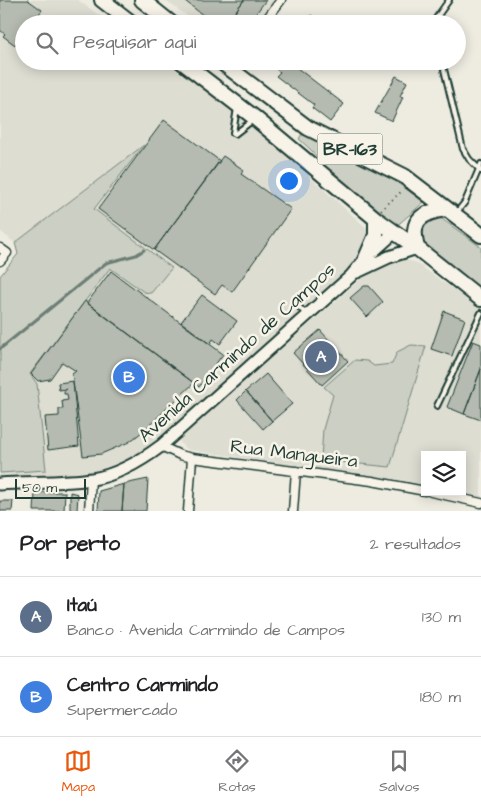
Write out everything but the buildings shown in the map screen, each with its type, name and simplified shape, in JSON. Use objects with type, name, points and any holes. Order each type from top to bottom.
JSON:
[{"type":"highway","points":[[102,0],[121,15]]},
{"type":"highway","points":[[142,0],[161,15]]},
{"type":"highway","name":"BR-163","points":[[192,70],[481,299]]},
{"type":"highway","name":"BR-163","points":[[236,70],[308,128],[404,176],[450,212],[479,230]]},
{"type":"highway","points":[[395,232],[432,211],[450,212]]},
{"type":"highway","points":[[366,258],[376,235],[377,216]]},
{"type":"highway","points":[[417,248],[414,227],[421,217]]},
{"type":"main road","name":"Avenida Carmindo de Campos","points":[[0,484],[92,479],[124,470],[146,457],[161,446],[351,276],[366,258],[395,232]]},
{"type":"main road","points":[[351,276],[389,256],[417,248]]},
{"type":"street","points":[[270,15],[281,0]]},
{"type":"street","points":[[0,248],[7,253],[0,261]]},
{"type":"street","name":"Rua Mangueira","points":[[161,446],[180,455],[192,458],[372,481],[421,490]]},
{"type":"street","points":[[188,511],[192,458]]},
{"type":"street","points":[[293,511],[296,471]]},
{"type":"street","points":[[89,511],[92,479]]},
{"type":"street","points":[[449,496],[481,503]]},
{"type":"lane","points":[[438,15],[449,0]]},
{"type":"lane","points":[[444,70],[463,149],[469,159],[480,170]]},
{"type":"lane","points":[[238,106],[234,134],[255,118]]},
{"type":"lane","points":[[450,212],[465,202],[481,164]]},
{"type":"lane","points":[[295,303],[307,315]]},
{"type":"lane","points":[[437,406],[481,313]]},
{"type":"path","points":[[377,216],[404,189]]},
{"type":"shaded area","points":[[0,0],[78,0],[99,15],[15,15],[15,70],[177,70],[246,120],[370,231],[371,242],[352,267],[181,420],[133,459],[87,473],[0,478],[0,276],[18,254],[15,243],[0,231]]},
{"type":"shaded area","points":[[164,0],[277,0],[265,15],[186,15]]},
{"type":"shaded area","points":[[303,132],[387,175],[424,202],[393,229],[341,183],[299,139]]},
{"type":"shaded area","points":[[144,145],[94,209],[172,268],[151,293],[144,292],[110,268],[30,374],[37,384],[46,470],[0,473],[0,276],[18,254],[15,243]]},
{"type":"shaded area","points":[[434,217],[442,219],[481,247],[481,290],[421,247],[419,225]]},
{"type":"shaded area","points":[[398,259],[415,262],[481,309],[481,498],[466,495],[466,451],[421,451],[421,484],[189,450],[182,445],[179,440],[373,268]]},
{"type":"shaded area","points":[[411,345],[426,346],[390,467],[321,460],[323,429],[333,395],[324,387],[355,360],[367,361],[374,366],[392,364],[397,352]]},
{"type":"waterway","points":[[0,349],[106,263],[136,255],[144,250]]},
{"type":"place","name":"Itaú","points":[[321,357]]},
{"type":"place","name":"Centro Carmindo","points":[[129,377]]}]
